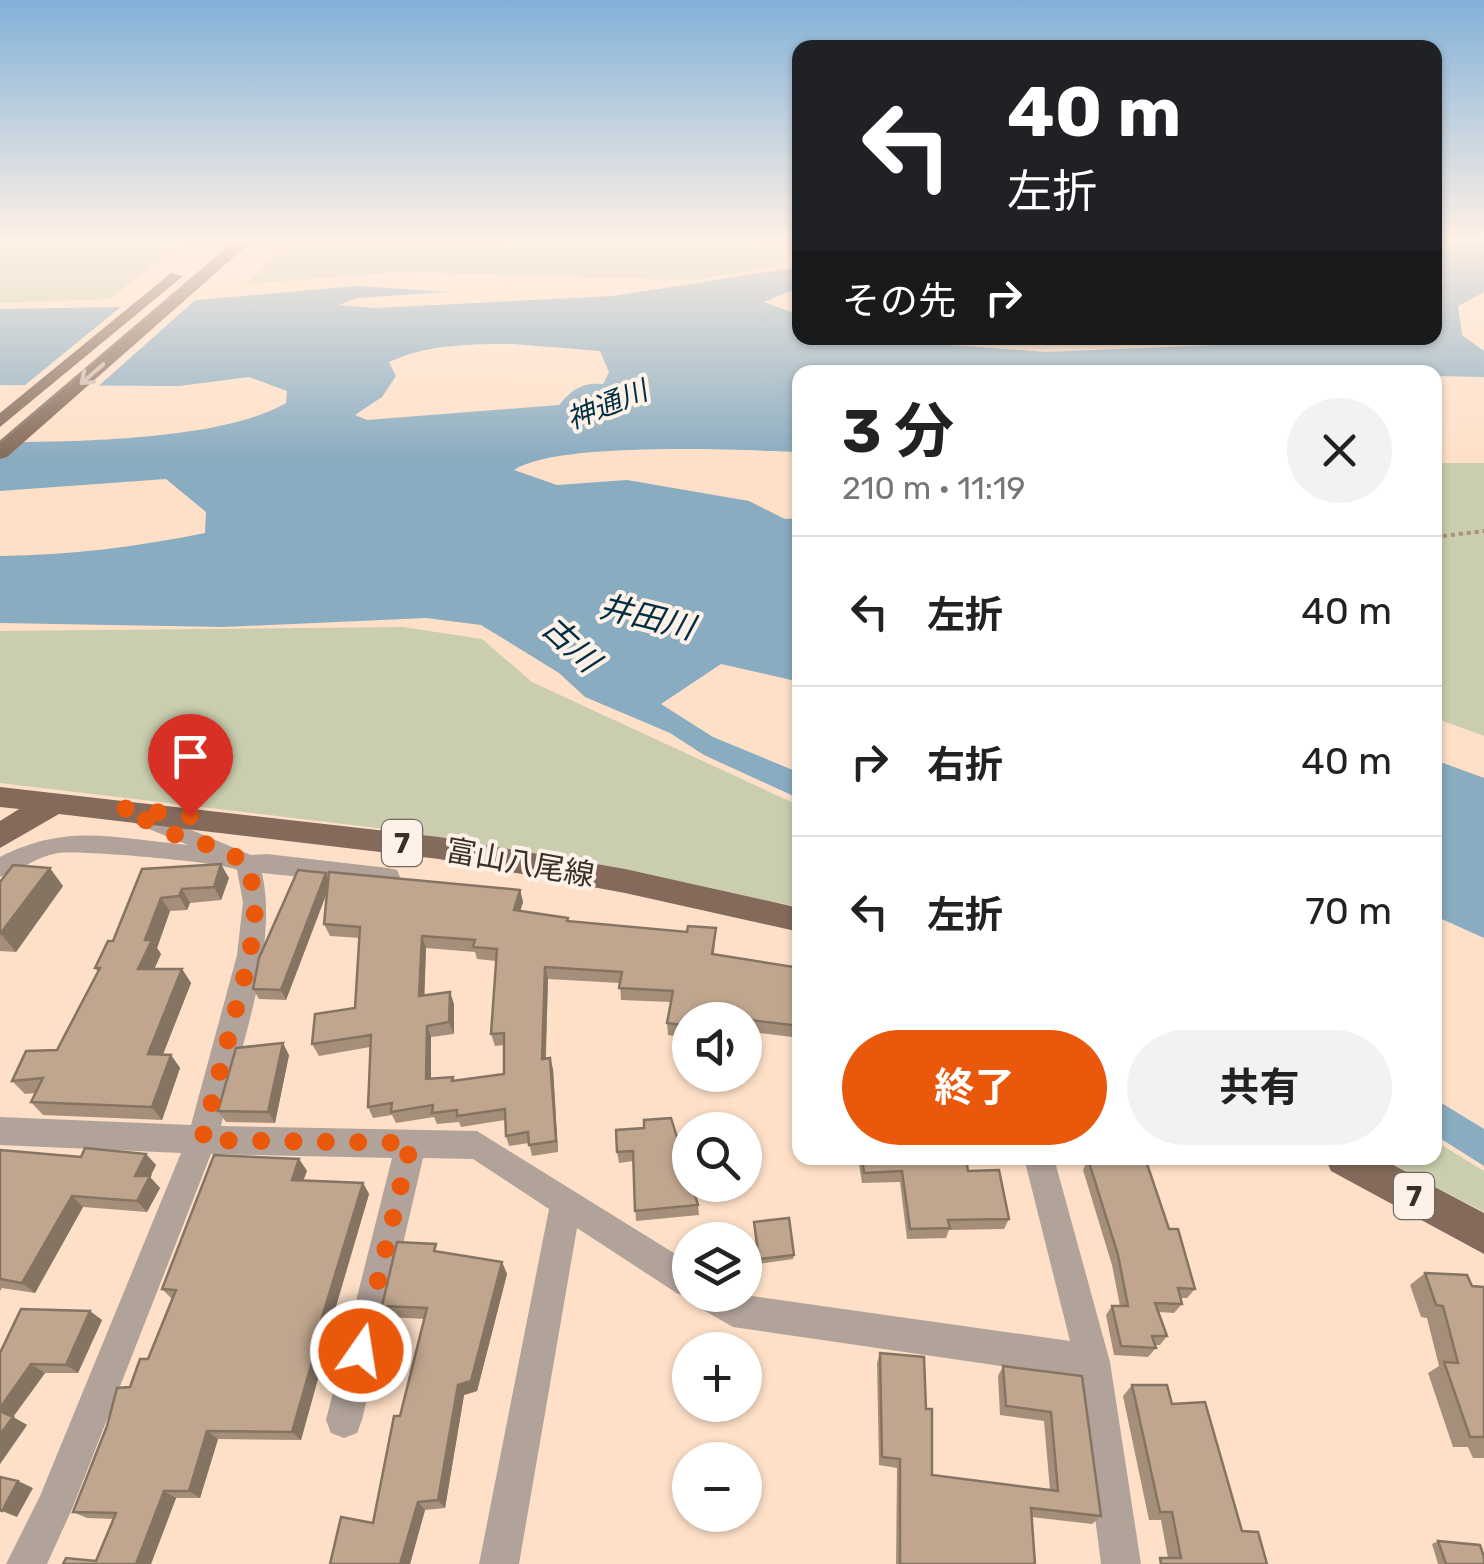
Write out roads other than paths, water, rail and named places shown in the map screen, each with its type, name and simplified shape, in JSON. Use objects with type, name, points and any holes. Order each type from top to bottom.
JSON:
[{"type":"main road","points":[[0,422],[131,314]]},
{"type":"main road","points":[[0,454],[161,314]]},
{"type":"main road","name":"富山八尾線","points":[[0,797],[121,808],[439,848],[792,919]]},
{"type":"main road","points":[[0,837],[15,824],[59,801]]},
{"type":"main road","name":"7","points":[[1357,1165],[1484,1234]]},
{"type":"street","points":[[26,1564],[53,1509],[202,1140],[250,955],[256,902],[241,860],[121,808]]},
{"type":"street","points":[[0,868],[57,844],[118,845],[388,877]]},
{"type":"street","points":[[0,1131],[477,1146],[672,1271]]},
{"type":"street","points":[[344,1420],[411,1143]]},
{"type":"street","points":[[1041,1165],[1094,1362],[1122,1564]]},
{"type":"street","points":[[499,1564],[566,1203]]},
{"type":"street","points":[[747,1312],[1094,1362]]},
{"type":"water","points":[[0,314],[792,314],[792,345],[950,345],[1046,352],[1217,345],[1442,345],[1442,314],[1459,314],[1462,335],[1484,351],[1484,377],[1442,376],[1442,365],[792,365],[792,452],[609,451],[537,461],[514,470],[557,485],[627,480],[749,501],[785,519],[792,519],[792,680],[721,664],[661,704],[713,737],[792,770],[792,795],[704,755],[670,733],[585,697],[559,673],[481,625],[426,618],[223,627],[0,623],[0,556],[103,549],[205,533],[206,512],[166,479],[0,491],[0,442],[188,432],[259,415],[286,403],[287,391],[249,377],[179,386],[0,385]],"holes":[[[513,344],[600,351],[609,372],[603,384],[578,388],[559,405],[367,420],[355,415],[382,397],[396,376],[389,362],[449,346]]]},
{"type":"water","points":[[1442,763],[1484,778],[1484,938],[1442,919]]},
{"type":"water","points":[[1442,1103],[1484,1129],[1484,1166],[1442,1139]]},
{"type":"tram line","points":[[0,442],[150,314]]},
{"type":"water label","name":"神通川","points":[[607,405]]},
{"type":"water label","name":"井田川","points":[[647,617]]},
{"type":"water label","name":"古川","points":[[571,644]]}]
